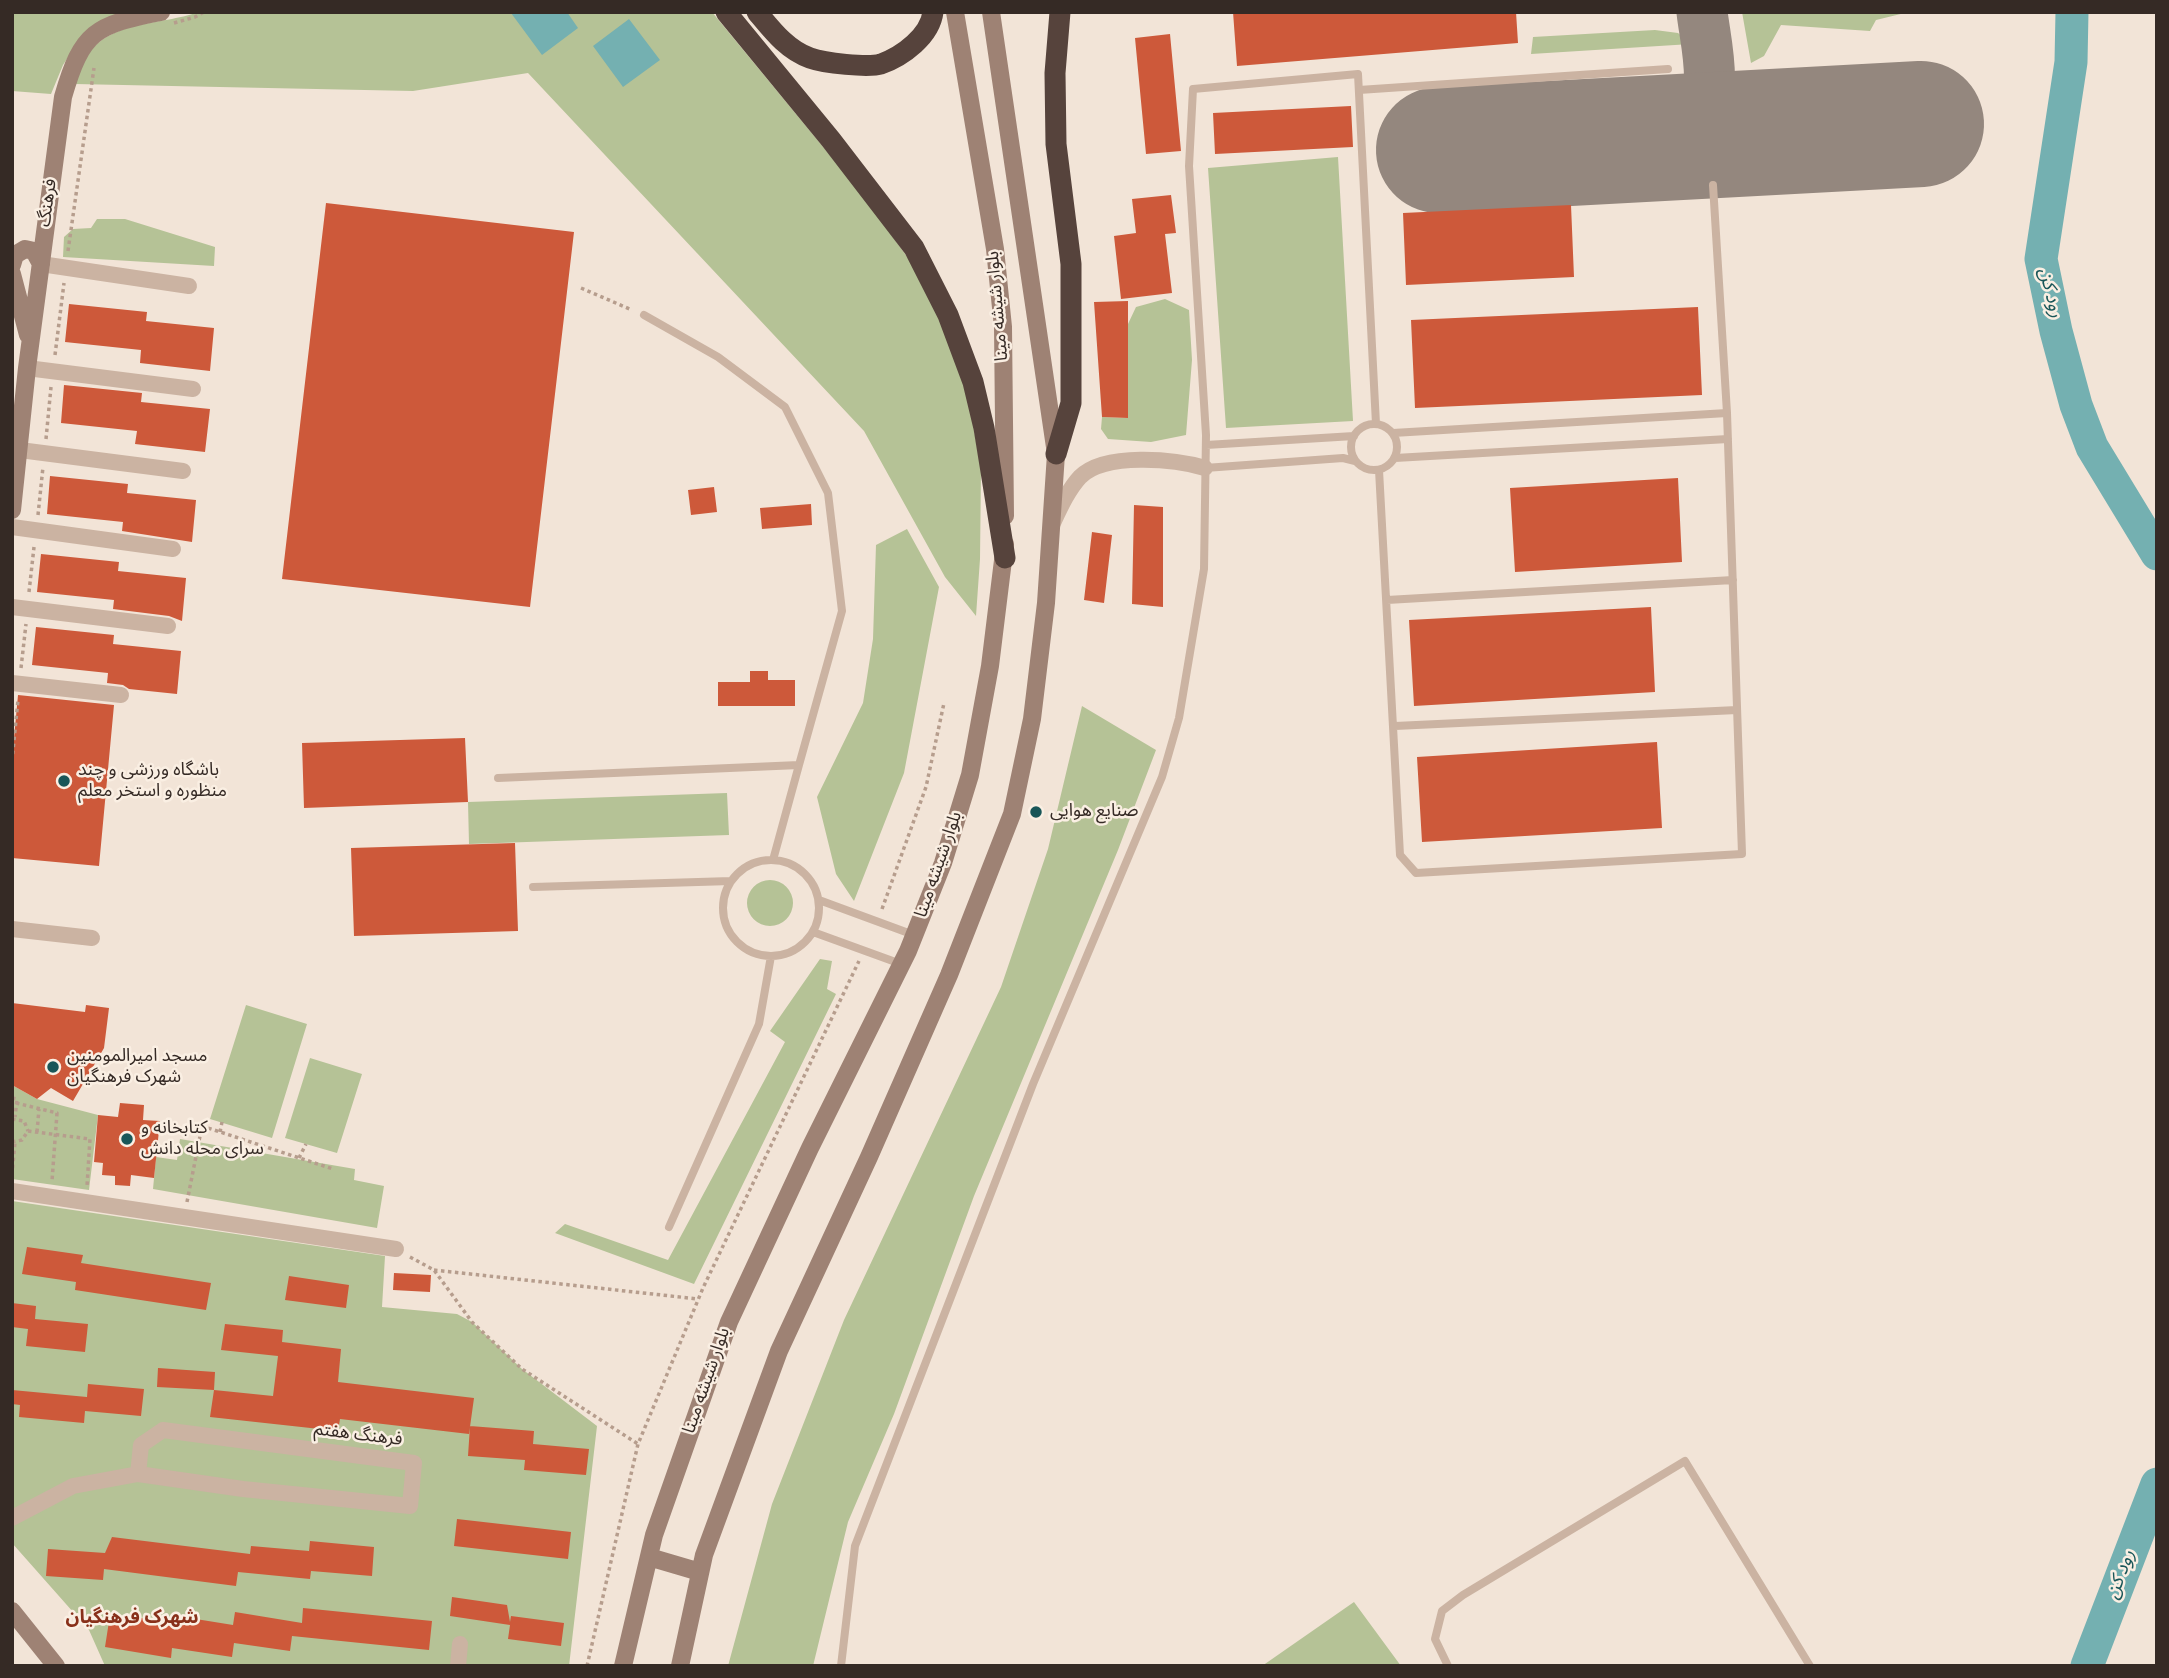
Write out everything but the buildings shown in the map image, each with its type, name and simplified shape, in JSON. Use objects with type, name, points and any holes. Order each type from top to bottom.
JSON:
[{"type":"highway","points":[[726,12],[831,140],[914,248],[948,314],[973,382],[984,428],[1005,558]]},
{"type":"highway","points":[[757,12],[782,41],[810,58],[843,64],[879,65],[912,47],[931,22],[933,12]]},
{"type":"highway","points":[[1056,454],[1071,403],[1071,264],[1056,144],[1055,73],[1059,12]]},
{"type":"main road","name":"فرهنگ","points":[[12,510],[16,449],[63,97],[78,53],[90,36],[112,24],[161,12]]},
{"type":"main road","name":"بلوار شیشه مینا","points":[[623,1666],[654,1535],[729,1322],[914,935],[943,863],[970,775],[990,666],[1005,558],[1003,327],[995,249],[955,12]]},
{"type":"main road","name":"بلوار شیشه مینا","points":[[680,1666],[704,1555],[779,1351],[949,975],[1012,814],[1032,719],[1046,603],[1056,454],[991,12]]},
{"type":"main road","points":[[12,265],[15,255],[25,249],[34,251],[41,264]]},
{"type":"main road","points":[[12,274],[30,344]]},
{"type":"main road","points":[[649,1557],[700,1572]]},
{"type":"main road","points":[[12,1611],[56,1666]]},
{"type":"street","points":[[41,264],[189,286]]},
{"type":"street","points":[[27,368],[193,389]]},
{"type":"street","points":[[16,449],[183,471]]},
{"type":"street","points":[[1050,529],[1064,500],[1082,475],[1112,461],[1185,462],[1205,468]]},
{"type":"street","points":[[12,527],[173,549]]},
{"type":"street","points":[[12,607],[167,626]]},
{"type":"street","points":[[12,683],[121,695]]},
{"type":"street","points":[[12,929],[92,938]]},
{"type":"street","points":[[12,1191],[396,1248]]},
{"type":"street","name":"فرهنگ هفتم","points":[[12,1518],[73,1486],[138,1474],[243,1489],[410,1506],[414,1463],[163,1430],[141,1445],[138,1474]]},
{"type":"street","points":[[458,1666],[460,1644]]},
{"type":"lane","points":[[1359,90],[1668,69]]},
{"type":"lane","points":[[841,1666],[855,1546],[1033,1084],[1162,777],[1179,718],[1204,569],[1206,445],[1189,166],[1193,89],[1358,74],[1376,424]]},
{"type":"lane","points":[[1379,470],[1400,855],[1416,873],[1742,854],[1727,413],[1713,185]]},
{"type":"lane","points":[[644,315],[719,357],[785,407],[828,493],[842,611],[773,860]]},
{"type":"lane","points":[[1393,433],[1727,413]]},
{"type":"lane","points":[[1205,468],[1343,458],[1355,461],[1366,469],[1379,470],[1391,464],[1398,445],[1388,428],[1376,424],[1363,427],[1353,436],[1206,445]]},
{"type":"lane","points":[[1353,436],[1351,449],[1355,461]]},
{"type":"lane","points":[[1395,458],[1728,439]]},
{"type":"lane","points":[[1387,600],[1733,580]]},
{"type":"lane","points":[[1395,726],[1737,710]]},
{"type":"lane","points":[[498,778],[799,765]]},
{"type":"lane","points":[[773,860],[789,863],[803,871],[814,884],[819,900],[819,917],[813,932],[802,945],[788,953],[771,956],[755,953],[742,946],[725,923],[725,894],[731,881],[741,870],[756,862],[773,860]]},
{"type":"lane","points":[[533,887],[731,881]]},
{"type":"lane","points":[[819,900],[914,935]]},
{"type":"lane","points":[[813,932],[901,964]]},
{"type":"lane","points":[[669,1227],[759,1024],[771,956]]},
{"type":"lane","points":[[1448,1666],[1435,1639],[1442,1611],[1463,1595],[1685,1461],[1811,1666]]},
{"type":"path","points":[[581,288],[644,315]]},
{"type":"path","points":[[877,921],[926,787],[944,704]]},
{"type":"path","points":[[587,1666],[638,1444],[698,1299],[864,951]]},
{"type":"path","points":[[12,1098],[16,1099],[14,1118],[24,1121],[28,1131],[25,1138],[14,1142],[12,1175]]},
{"type":"path","points":[[16,1104],[57,1113],[52,1181]]},
{"type":"path","points":[[37,1132],[39,1109]]},
{"type":"path","points":[[220,1132],[222,1122]]},
{"type":"path","points":[[187,1202],[202,1126],[333,1169]]},
{"type":"path","points":[[28,1131],[90,1139],[87,1186],[80,1185]]},
{"type":"path","points":[[299,1158],[306,1144]]},
{"type":"path","points":[[39,1179],[62,1183]]},
{"type":"path","points":[[396,1248],[434,1270],[472,1322],[522,1369],[638,1444]]},
{"type":"path","points":[[434,1270],[698,1299]]},
{"type":"green space","points":[[12,12],[128,12],[78,42],[63,65],[51,94],[12,91]]},
{"type":"green space","points":[[198,12],[712,12],[866,199],[910,261],[939,317],[965,380],[981,469],[976,616],[945,577],[864,431],[528,73],[413,91],[75,84],[85,59],[95,46],[107,37],[121,30]]},
{"type":"green space","points":[[1742,12],[1909,12],[1876,20],[1870,31],[1781,25],[1764,56],[1751,63]]},
{"type":"green space","points":[[1655,30],[1678,33],[1691,44],[1531,54],[1533,37]]},
{"type":"green space","points":[[1338,157],[1353,421],[1226,428],[1208,168]]},
{"type":"green space","points":[[97,219],[125,219],[215,247],[214,266],[63,257],[64,237],[73,229],[91,228]]},
{"type":"green space","points":[[1165,299],[1189,310],[1192,360],[1186,435],[1151,442],[1108,439],[1101,429],[1102,417],[1128,418],[1128,324],[1136,307]]},
{"type":"green space","points":[[907,529],[939,587],[904,773],[854,901],[836,874],[817,797],[863,703],[873,639],[876,545]]},
{"type":"green space","points":[[1082,706],[1156,750],[1118,850],[974,1196],[894,1414],[848,1522],[813,1666],[728,1666],[772,1504],[844,1320],[1001,987],[1048,849]]},
{"type":"green space","points":[[727,793],[729,835],[469,844],[468,802]]},
{"type":"green space","points":[[770,880],[786,887],[793,903],[786,919],[770,926],[754,919],[747,903],[754,887]]},
{"type":"green space","points":[[820,959],[832,961],[827,989],[836,994],[694,1284],[555,1233],[565,1224],[668,1260],[785,1042],[770,1031]]},
{"type":"green space","points":[[246,1005],[307,1024],[272,1138],[210,1119]]},
{"type":"green space","points":[[310,1058],[362,1074],[337,1153],[285,1138]]},
{"type":"green space","points":[[12,1085],[37,1099],[98,1115],[89,1190],[12,1179]]},
{"type":"green space","points":[[180,1139],[355,1169],[354,1180],[384,1186],[377,1228],[153,1189],[156,1157],[177,1160]]},
{"type":"green space","points":[[12,1201],[385,1256],[382,1307],[457,1314],[472,1322],[522,1369],[597,1426],[569,1666],[105,1666],[89,1630],[12,1543]]},
{"type":"green space","points":[[1354,1602],[1401,1666],[1262,1666]]},
{"type":"water","points":[[567,12],[578,28],[542,55],[511,13]]},
{"type":"water","points":[[629,19],[660,60],[623,87],[593,46]]},
{"type":"waterway","name":"رود کن","points":[[2072,12],[2071,62],[2041,259],[2056,331],[2076,405],[2092,447],[2157,554]]},
{"type":"waterway","name":"رود کن","points":[[2087,1666],[2157,1484]]},
{"type":"taxiway","points":[[1665,138],[1690,127],[1700,116],[1706,103],[1709,73],[1702,12]]},
{"type":"runway","points":[[1439,150],[1921,124]]},
{"type":"place","name":"باشگاه ورزشی و چند منظوره و استخر معلم","points":[[64,781]]},
{"type":"place","name":"صنایع هوایی","points":[[1036,812]]},
{"type":"place","name":"مسجد امیرالمومنین شهرک فرهنگیان","points":[[53,1067]]},
{"type":"place","name":"کتابخانه و سرای محله دانش","points":[[127,1139]]},
{"type":"district","name":"شهرک فرهنگیان","points":[[132,1619]]}]
